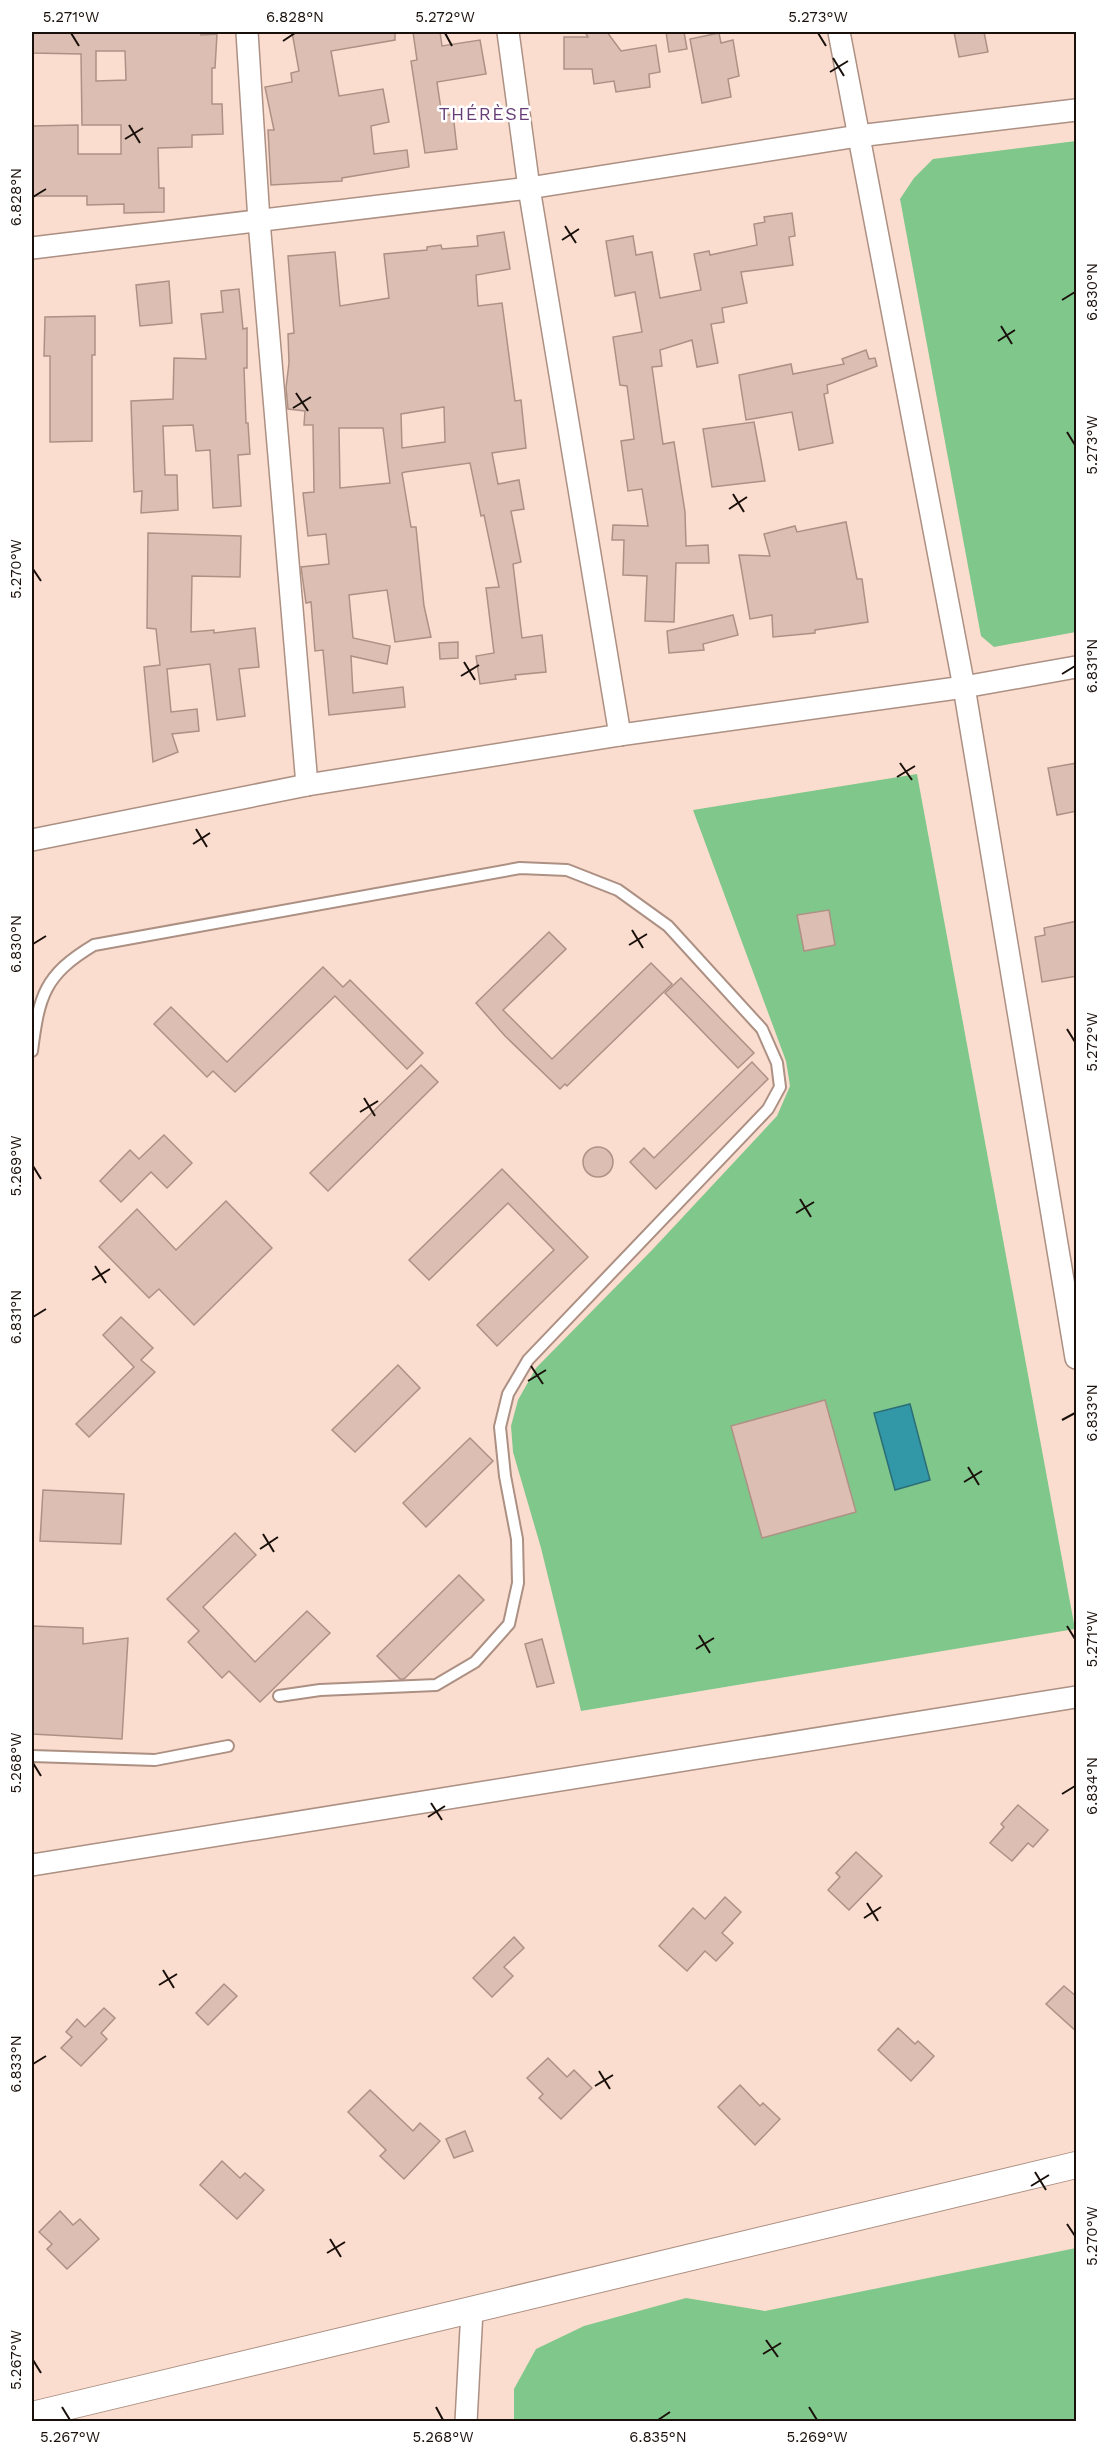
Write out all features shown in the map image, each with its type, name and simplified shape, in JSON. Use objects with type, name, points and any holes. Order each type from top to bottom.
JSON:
[{"type":"street","points":[[247,32],[259,221],[307,784]]},
{"type":"street","points":[[508,32],[529,188],[620,735]]},
{"type":"street","points":[[839,32],[964,687],[1077,1358]]},
{"type":"street","points":[[32,248],[529,188],[858,136],[1077,110]]},
{"type":"street","points":[[32,840],[307,784],[620,735],[964,687],[1077,667]]},
{"type":"street","points":[[32,1865],[1077,1697]]},
{"type":"street","points":[[32,2415],[1077,2165]]},
{"type":"street","points":[[466,2421],[472,2310]]},
{"type":"lane","points":[[32,1051],[42,995],[54,975],[72,958],[94,945],[520,868],[567,870],[618,890],[669,926],[762,1029],[777,1063],[780,1087],[768,1110],[528,1360],[508,1394],[500,1427],[505,1476],[518,1550],[518,1583],[509,1624],[475,1662],[436,1685],[320,1690],[279,1695]]},
{"type":"lane","points":[[32,1756],[155,1760],[228,1746]]},
{"type":"green space","points":[[1076,141],[1076,632],[994,647],[981,636],[900,199],[914,178],[933,159]]},
{"type":"green space","points":[[917,774],[1075,1629],[581,1711],[541,1548],[513,1452],[511,1426],[518,1400],[536,1368],[653,1249],[777,1116],[790,1086],[786,1061],[693,810]]},
{"type":"green space","points":[[1076,2248],[1076,2421],[514,2421],[514,2389],[536,2349],[584,2326],[686,2298],[765,2311]]},
{"type":"water","points":[[910,1404],[930,1480],[895,1490],[874,1413]]},
{"type":"building","points":[[32,32],[201,32],[201,35],[217,34],[215,68],[212,68],[212,104],[222,104],[223,134],[192,135],[192,147],[158,148],[159,188],[164,188],[164,212],[124,213],[124,204],[87,205],[87,196],[32,196],[32,126],[78,125],[78,154],[121,154],[121,125],[82,125],[81,54],[32,53]],"holes":[[[96,51],[125,51],[126,80],[96,81]]]},
{"type":"building","points":[[292,32],[395,32],[395,40],[331,51],[339,96],[383,89],[389,122],[371,126],[374,154],[407,150],[409,167],[342,178],[342,181],[271,185],[268,130],[274,130],[265,87],[292,82],[291,73],[299,71]]},
{"type":"building","points":[[413,32],[440,32],[442,46],[480,40],[486,74],[437,82],[442,116],[453,114],[457,149],[425,153],[411,61],[417,60]]},
{"type":"building","points":[[585,32],[607,32],[621,51],[656,45],[660,72],[649,74],[650,87],[616,92],[614,81],[594,84],[592,69],[564,69],[564,37],[588,37]]},
{"type":"building","points":[[666,32],[684,32],[687,49],[669,52]]},
{"type":"building","points":[[954,32],[984,32],[988,52],[959,57]]},
{"type":"building","points":[[719,33],[721,43],[733,40],[739,76],[728,79],[731,97],[702,103],[690,39]]},
{"type":"building","points":[[792,213],[795,236],[789,237],[793,265],[741,272],[747,303],[722,308],[724,322],[711,324],[718,363],[697,367],[692,340],[660,350],[662,366],[652,367],[663,444],[674,442],[685,512],[686,546],[708,545],[709,563],[676,563],[674,622],[645,621],[647,576],[623,575],[624,540],[612,540],[613,525],[648,526],[642,489],[628,491],[621,441],[634,439],[627,386],[620,385],[613,337],[642,332],[635,292],[615,296],[606,241],[633,236],[636,255],[652,252],[660,298],[701,290],[694,254],[709,251],[710,255],[757,245],[754,224],[765,222],[764,217]]},
{"type":"building","points":[[504,232],[510,269],[476,275],[478,306],[502,303],[515,401],[521,400],[526,448],[492,453],[498,484],[519,480],[524,509],[511,511],[521,562],[513,564],[522,638],[542,635],[546,672],[515,675],[516,679],[480,684],[476,656],[494,653],[486,588],[499,587],[470,463],[405,472],[402,473],[411,527],[416,527],[424,606],[431,637],[395,642],[387,590],[349,595],[353,638],[390,646],[387,664],[351,656],[353,693],[403,687],[405,707],[329,715],[323,650],[315,651],[311,602],[306,603],[301,567],[329,564],[326,534],[308,536],[303,493],[314,492],[313,425],[304,425],[305,411],[288,409],[286,388],[289,363],[288,334],[294,333],[288,256],[335,252],[340,306],[389,298],[384,254],[427,250],[427,247],[441,245],[442,249],[478,246],[477,236]],"holes":[[[444,407],[445,442],[402,448],[401,414]],[[339,428],[383,428],[390,483],[340,488]]]},
{"type":"building","points":[[169,281],[172,323],[140,326],[136,285]]},
{"type":"building","points":[[239,289],[243,329],[247,328],[247,368],[244,368],[246,423],[248,423],[250,454],[238,455],[241,506],[213,508],[210,450],[196,451],[193,425],[163,426],[165,475],[177,475],[178,510],[141,513],[142,491],[134,492],[131,401],[173,399],[174,358],[206,359],[201,314],[223,312],[221,291]]},
{"type":"building","points":[[95,316],[95,355],[92,355],[92,441],[50,442],[50,356],[44,356],[45,317]]},
{"type":"building","points":[[866,350],[869,359],[875,358],[877,366],[827,385],[828,393],[824,394],[833,443],[799,450],[792,412],[746,420],[739,375],[791,364],[793,374],[844,364],[842,359]]},
{"type":"building","points":[[754,422],[765,481],[712,487],[703,429]]},
{"type":"building","points":[[846,522],[857,579],[862,579],[868,622],[815,630],[815,633],[773,637],[772,615],[750,619],[739,555],[770,556],[764,534],[795,526],[797,532]]},
{"type":"building","points":[[148,533],[241,536],[240,577],[192,576],[191,632],[214,630],[214,633],[255,628],[259,667],[239,669],[245,716],[217,720],[210,664],[167,669],[171,712],[197,709],[199,731],[172,734],[178,752],[153,762],[144,667],[160,665],[156,629],[147,628]]},
{"type":"building","points":[[733,615],[738,635],[703,644],[704,650],[669,653],[667,631]]},
{"type":"building","points":[[458,642],[458,658],[440,659],[439,643]]},
{"type":"building","points":[[1077,763],[1077,811],[1057,815],[1048,768]]},
{"type":"building","points":[[829,910],[835,945],[804,951],[797,915]]},
{"type":"building","points":[[1077,921],[1077,976],[1042,982],[1035,937],[1045,935],[1044,928]]},
{"type":"building","points":[[549,932],[566,949],[503,1010],[552,1059],[651,963],[672,984],[567,1086],[565,1084],[560,1089],[505,1036],[476,1003]]},
{"type":"building","points":[[323,967],[343,987],[350,980],[423,1053],[407,1069],[335,996],[235,1092],[213,1071],[207,1077],[154,1024],[171,1007],[227,1062]]},
{"type":"building","points":[[681,978],[754,1053],[738,1068],[665,993]]},
{"type":"building","points":[[752,1062],[768,1079],[656,1189],[630,1162],[644,1148],[654,1158]]},
{"type":"building","points":[[421,1065],[438,1082],[328,1191],[310,1173]]},
{"type":"building","points":[[164,1135],[192,1163],[167,1188],[151,1172],[121,1202],[100,1181],[130,1150],[139,1159]]},
{"type":"building","points":[[598,1147],[609,1151],[613,1162],[609,1173],[598,1177],[587,1173],[583,1162],[587,1151]]},
{"type":"building","points":[[502,1169],[588,1257],[497,1346],[477,1325],[554,1250],[508,1203],[429,1280],[409,1260]]},
{"type":"building","points":[[226,1201],[272,1248],[194,1325],[159,1289],[149,1298],[99,1247],[137,1209],[176,1250]]},
{"type":"building","points":[[121,1317],[153,1348],[141,1360],[155,1372],[89,1437],[76,1424],[134,1367],[103,1335]]},
{"type":"building","points":[[398,1365],[420,1388],[355,1452],[332,1430]]},
{"type":"building","points":[[825,1400],[856,1512],[762,1538],[731,1426]]},
{"type":"building","points":[[470,1438],[493,1461],[426,1527],[403,1503]]},
{"type":"building","points":[[43,1490],[124,1494],[121,1544],[40,1541]]},
{"type":"building","points":[[235,1533],[256,1555],[203,1607],[255,1662],[307,1611],[330,1633],[260,1702],[229,1671],[222,1678],[188,1642],[199,1631],[167,1599]]},
{"type":"building","points":[[459,1575],[484,1600],[404,1679],[400,1679],[377,1656]]},
{"type":"building","points":[[32,1626],[83,1628],[83,1644],[128,1638],[122,1739],[32,1734]]},
{"type":"building","points":[[542,1639],[554,1683],[537,1687],[525,1644]]},
{"type":"building","points":[[1018,1805],[1048,1830],[1033,1847],[1028,1843],[1012,1861],[990,1843],[1004,1827],[1001,1824]]},
{"type":"building","points":[[856,1852],[882,1876],[849,1910],[828,1890],[840,1877],[836,1873]]},
{"type":"building","points":[[725,1897],[741,1912],[722,1933],[733,1943],[716,1961],[705,1951],[687,1971],[659,1946],[693,1908],[705,1919]]},
{"type":"building","points":[[514,1937],[524,1948],[504,1967],[513,1976],[492,1997],[473,1978]]},
{"type":"building","points":[[224,1984],[237,1996],[208,2025],[196,2013]]},
{"type":"building","points":[[1064,1986],[1077,1997],[1077,2032],[1046,2004]]},
{"type":"building","points":[[104,2008],[115,2018],[101,2033],[107,2039],[81,2066],[61,2048],[72,2037],[66,2032],[77,2019],[85,2027]]},
{"type":"building","points":[[898,2028],[915,2044],[918,2041],[934,2056],[911,2081],[878,2050]]},
{"type":"building","points":[[548,2058],[567,2077],[574,2070],[592,2088],[561,2119],[539,2098],[543,2094],[527,2078]]},
{"type":"building","points":[[740,2085],[760,2106],[763,2103],[780,2119],[755,2145],[718,2107]]},
{"type":"building","points":[[370,2090],[413,2131],[420,2123],[440,2141],[404,2179],[380,2156],[386,2150],[348,2112]]},
{"type":"building","points":[[465,2131],[473,2151],[454,2158],[446,2139]]},
{"type":"building","points":[[222,2161],[240,2178],[245,2173],[264,2190],[237,2219],[200,2185]]},
{"type":"building","points":[[60,2211],[73,2225],[80,2219],[99,2239],[67,2269],[47,2249],[52,2244],[39,2232]]},
{"type":"district","name":"THÉRÈSE","points":[[485,114]]}]
